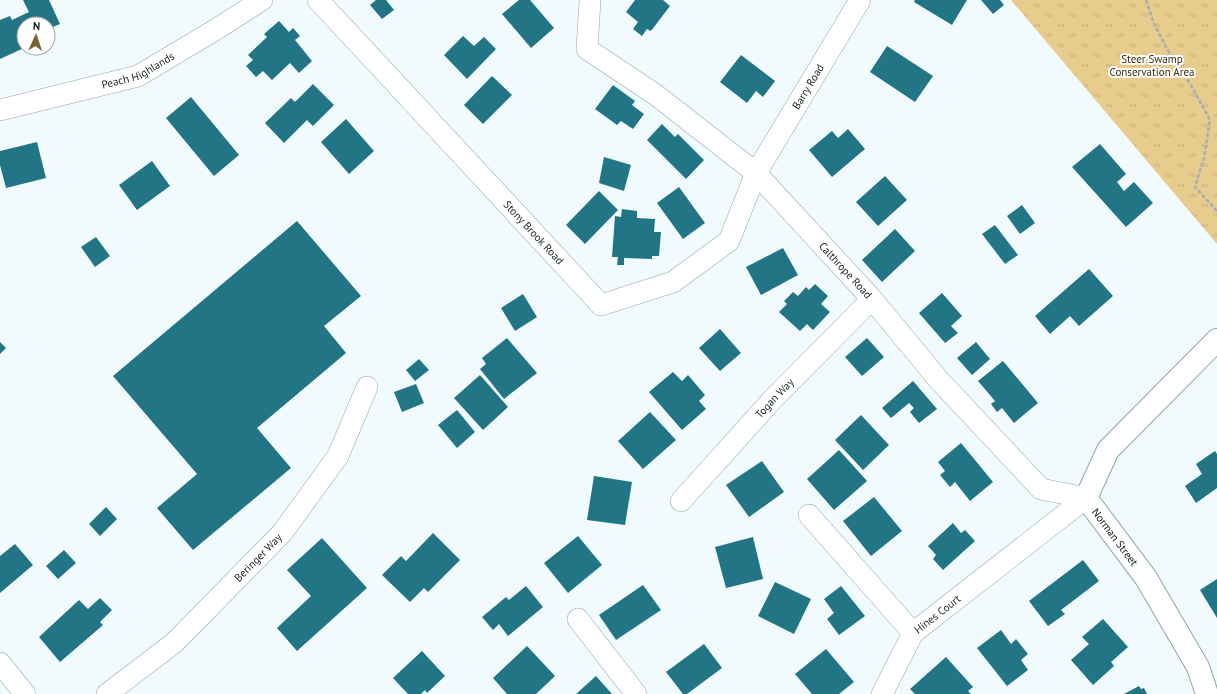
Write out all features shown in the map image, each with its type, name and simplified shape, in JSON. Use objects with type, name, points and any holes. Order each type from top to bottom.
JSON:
[{"type":"street","name":"Peach Highlands","points":[[0,110],[138,76],[262,0]]},
{"type":"street","name":"Stony Brook Road","points":[[318,0],[601,305],[673,282],[729,241],[756,173]]},
{"type":"street","name":"Calthrope Road","points":[[590,0],[588,50],[656,95],[756,173],[872,298],[938,379],[1041,489],[1086,498]]},
{"type":"street","name":"Barry Road","points":[[756,173],[860,0]]},
{"type":"street","name":"Togan Way","points":[[681,501],[773,399],[872,298]]},
{"type":"street","name":"Norman Street","points":[[1207,694],[1198,667],[1146,578],[1086,498],[1108,450],[1217,340]]},
{"type":"street","name":"Beringer Way","points":[[107,694],[174,642],[282,533],[338,456],[366,387]]},
{"type":"street","name":"Hines Court","points":[[809,515],[913,633],[1086,498]]},
{"type":"street","points":[[578,619],[636,694]]},
{"type":"street","points":[[882,694],[913,633]]},
{"type":"street","points":[[0,663],[26,694]]},
{"type":"path","points":[[1146,0],[1154,24],[1171,56],[1191,85],[1210,120],[1204,158],[1195,187],[1217,212]]},
{"type":"green space","name":"Steer Swamp Conservation Area","points":[[1011,0],[1217,0],[1217,244]]},
{"type":"building","points":[[23,0],[49,0],[60,24],[56,26],[56,16],[20,16],[29,12]]},
{"type":"building","points":[[376,0],[386,0],[394,10],[382,19],[370,5]]},
{"type":"building","points":[[519,0],[530,0],[554,28],[531,48],[502,14]]},
{"type":"building","points":[[635,0],[663,0],[670,6],[651,31],[647,29],[642,36],[633,29],[638,22],[626,12]]},
{"type":"building","points":[[915,0],[967,0],[952,25],[914,2]]},
{"type":"building","points":[[981,0],[1000,0],[1004,5],[993,14]]},
{"type":"building","points":[[10,16],[12,20],[16,18],[16,52],[0,59],[0,20]]},
{"type":"building","points":[[279,21],[289,32],[293,28],[300,36],[295,40],[312,61],[299,73],[290,63],[272,80],[263,71],[256,77],[246,66],[253,60],[248,55],[267,37],[264,34]]},
{"type":"building","points":[[463,36],[474,46],[484,37],[496,49],[467,79],[444,55]]},
{"type":"building","points":[[887,46],[933,76],[915,102],[870,72]]},
{"type":"building","points":[[741,55],[775,81],[763,97],[756,91],[747,103],[720,82]]},
{"type":"building","points":[[492,76],[512,95],[483,124],[464,105]]},
{"type":"building","points":[[313,84],[334,105],[313,126],[307,120],[284,143],[265,123],[291,98],[295,102]]},
{"type":"building","points":[[613,85],[635,101],[632,105],[644,114],[633,129],[621,121],[617,125],[595,109]]},
{"type":"building","points":[[191,97],[239,155],[214,176],[166,118]]},
{"type":"building","points":[[346,119],[374,151],[349,174],[321,142]]},
{"type":"building","points":[[662,124],[675,137],[678,134],[704,160],[686,179],[647,140]]},
{"type":"building","points":[[848,129],[865,149],[832,177],[809,150],[832,131],[838,138]]},
{"type":"building","points":[[37,142],[46,178],[6,188],[0,165],[0,151]]},
{"type":"building","points":[[1100,144],[1126,174],[1117,182],[1124,191],[1134,182],[1153,203],[1126,227],[1072,167]]},
{"type":"building","points":[[604,157],[631,165],[624,191],[599,183]]},
{"type":"building","points":[[152,161],[170,186],[137,210],[119,185]]},
{"type":"building","points":[[885,176],[907,200],[878,226],[856,202]]},
{"type":"building","points":[[679,187],[705,223],[683,239],[657,203]]},
{"type":"building","points":[[599,191],[618,210],[585,244],[566,225]]},
{"type":"building","points":[[1022,205],[1035,223],[1020,234],[1007,216]]},
{"type":"building","points":[[622,209],[637,211],[637,218],[655,219],[654,232],[661,232],[659,256],[652,256],[652,259],[624,258],[624,265],[617,265],[618,257],[612,257],[615,216],[621,217]]},
{"type":"building","points":[[297,221],[361,296],[324,326],[346,353],[257,428],[291,468],[193,550],[157,508],[197,474],[113,376]]},
{"type":"building","points":[[995,225],[1018,255],[1005,264],[982,234]]},
{"type":"building","points":[[895,229],[915,251],[882,282],[862,260]]},
{"type":"building","points":[[96,237],[110,256],[95,267],[81,247]]},
{"type":"building","points":[[783,248],[798,275],[761,295],[746,267]]},
{"type":"building","points":[[1089,269],[1113,296],[1079,326],[1070,316],[1050,334],[1035,316]]},
{"type":"building","points":[[815,284],[828,296],[821,304],[830,312],[813,330],[807,324],[800,331],[779,312],[787,304],[784,301],[793,292],[798,296],[806,287],[809,290]]},
{"type":"building","points":[[942,293],[962,316],[951,326],[958,333],[945,343],[919,313]]},
{"type":"building","points":[[523,294],[537,317],[515,331],[501,308]]},
{"type":"building","points":[[720,329],[741,353],[720,371],[699,348]]},
{"type":"building","points":[[507,338],[537,373],[504,399],[480,369],[486,364],[482,358]]},
{"type":"building","points":[[867,338],[884,357],[862,376],[845,357]]},
{"type":"building","points":[[0,342],[6,348],[0,354]]},
{"type":"building","points":[[976,342],[990,359],[972,375],[957,358]]},
{"type":"building","points":[[419,359],[429,370],[415,381],[406,370]]},
{"type":"building","points":[[1003,361],[1038,403],[1014,423],[1002,408],[997,412],[991,404],[995,401],[978,381]]},
{"type":"building","points":[[673,372],[682,381],[688,375],[705,395],[699,401],[706,409],[682,430],[649,392]]},
{"type":"building","points":[[480,375],[508,407],[483,430],[454,398]]},
{"type":"building","points":[[913,381],[937,409],[919,423],[910,412],[914,408],[909,403],[891,418],[882,408]]},
{"type":"building","points":[[416,384],[424,403],[402,412],[394,392]]},
{"type":"building","points":[[457,410],[475,432],[457,448],[438,425]]},
{"type":"building","points":[[650,412],[676,440],[643,469],[618,441]]},
{"type":"building","points":[[861,415],[889,445],[863,470],[835,440]]},
{"type":"building","points":[[961,443],[993,482],[970,501],[955,482],[950,487],[940,475],[945,471],[938,462]]},
{"type":"building","points":[[839,450],[867,481],[834,510],[807,479]]},
{"type":"building","points":[[1215,451],[1217,454],[1217,488],[1196,503],[1185,486],[1202,474],[1196,464]]},
{"type":"building","points":[[762,461],[784,492],[749,517],[726,485]]},
{"type":"building","points":[[594,476],[632,482],[625,525],[587,520]]},
{"type":"building","points":[[874,497],[902,531],[871,556],[843,521]]},
{"type":"building","points":[[106,507],[117,519],[100,536],[89,524]]},
{"type":"building","points":[[953,523],[961,533],[965,530],[975,541],[943,570],[933,559],[936,555],[928,546]]},
{"type":"building","points":[[433,533],[460,560],[428,592],[424,588],[410,602],[382,575],[401,556],[406,561]]},
{"type":"building","points":[[578,536],[602,565],[568,593],[544,563]]},
{"type":"building","points":[[753,537],[763,579],[726,588],[715,547]]},
{"type":"building","points":[[322,538],[367,588],[297,651],[277,628],[311,596],[287,570]]},
{"type":"building","points":[[15,544],[33,565],[0,593],[0,556]]},
{"type":"building","points":[[64,550],[76,563],[58,579],[46,566]]},
{"type":"building","points":[[1083,560],[1099,581],[1061,610],[1065,614],[1048,626],[1029,601]]},
{"type":"building","points":[[1217,579],[1217,618],[1200,590]]},
{"type":"building","points":[[775,582],[811,599],[794,634],[758,616]]},
{"type":"building","points":[[643,585],[661,610],[616,640],[599,615]]},
{"type":"building","points":[[526,586],[543,607],[508,636],[499,624],[493,630],[482,617],[506,597],[509,600]]},
{"type":"building","points":[[841,586],[865,616],[839,635],[827,619],[834,613],[824,599]]},
{"type":"building","points":[[100,598],[112,610],[100,622],[103,625],[60,662],[39,637],[79,600],[88,609]]},
{"type":"building","points":[[1103,619],[1128,647],[1111,662],[1114,666],[1093,685],[1071,660],[1089,644],[1082,637]]},
{"type":"building","points":[[1001,630],[1011,644],[1016,639],[1028,654],[1021,660],[1028,670],[1007,686],[977,648]]},
{"type":"building","points":[[704,644],[722,668],[687,694],[683,694],[666,672]]},
{"type":"building","points":[[527,646],[555,676],[536,694],[507,694],[493,678]]},
{"type":"building","points":[[826,649],[854,682],[839,694],[812,694],[795,674]]},
{"type":"building","points":[[422,651],[445,676],[427,693],[425,690],[421,694],[408,694],[393,678]]},
{"type":"building","points":[[946,657],[973,687],[968,691],[971,694],[915,694],[910,689]]},
{"type":"building","points":[[596,676],[612,694],[576,694]]},
{"type":"building","points":[[1139,686],[1141,689],[1144,688],[1147,694],[1124,694]]}]
